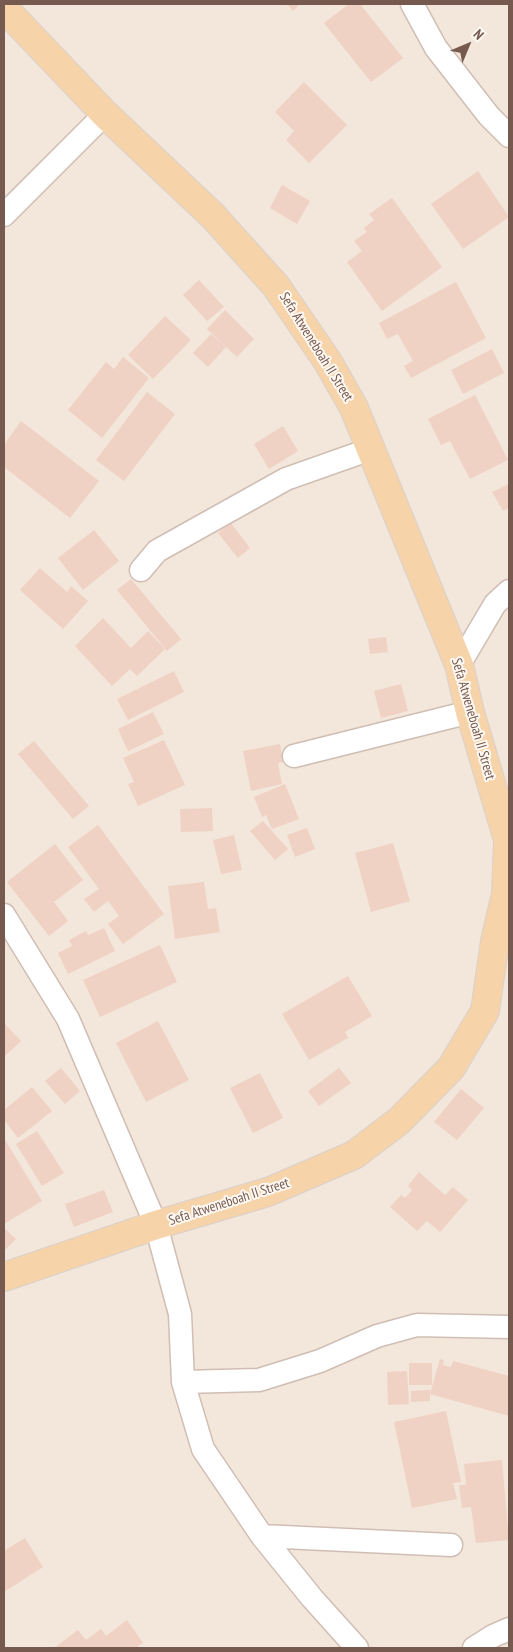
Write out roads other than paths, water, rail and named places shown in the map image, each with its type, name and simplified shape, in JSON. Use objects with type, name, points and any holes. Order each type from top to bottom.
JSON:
[{"type":"main road","name":"Sefa Atweneboah II Street","points":[[4,8],[105,114],[213,216],[276,286],[328,362],[354,408],[459,665],[470,712],[508,840],[506,894],[496,941],[485,1011],[451,1068],[399,1121],[354,1155],[268,1192],[156,1225],[4,1278]]},
{"type":"street","points":[[412,4],[436,48],[489,116],[509,136]]},
{"type":"street","points":[[4,215],[105,114]]},
{"type":"street","points":[[141,570],[158,551],[286,479],[371,448]]},
{"type":"street","points":[[459,665],[495,604],[509,591]]},
{"type":"street","points":[[294,756],[470,712]]},
{"type":"street","points":[[4,915],[68,1020],[156,1225],[180,1314],[183,1382],[203,1449],[262,1536],[312,1598],[357,1648]]},
{"type":"street","points":[[183,1382],[260,1380],[320,1361],[377,1336],[417,1325],[509,1327]]},
{"type":"street","points":[[262,1536],[451,1546]]},
{"type":"street","points":[[474,1648],[509,1629]]}]
